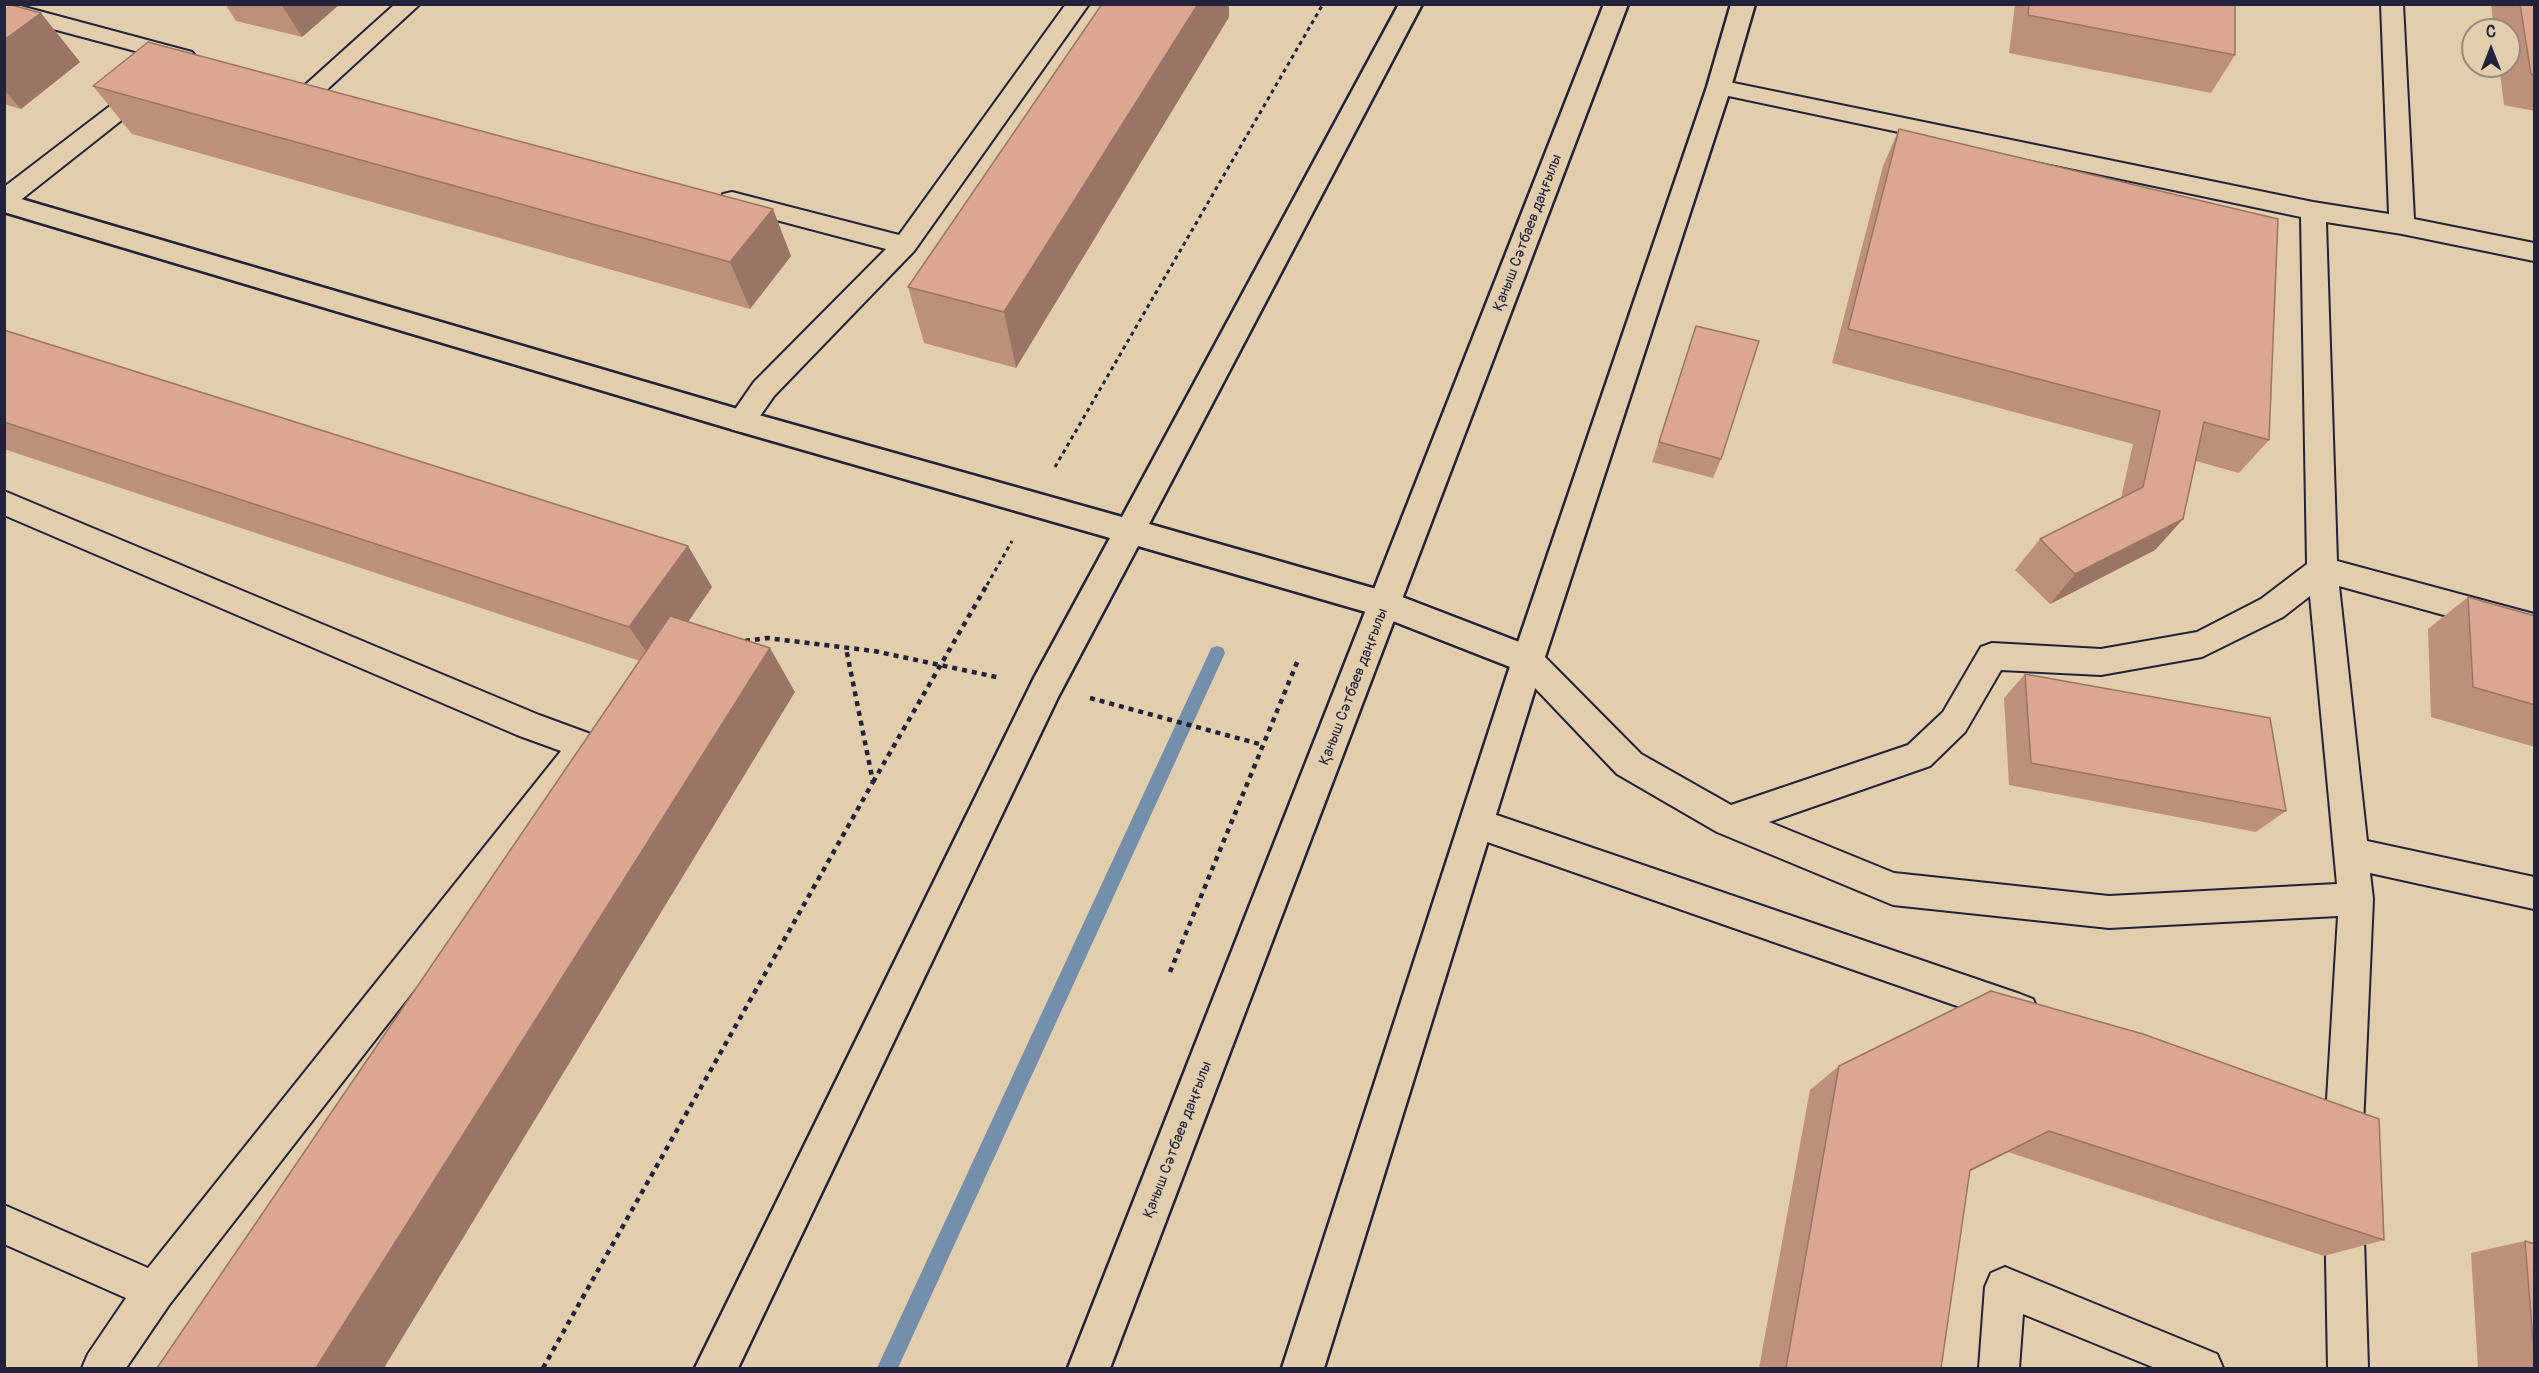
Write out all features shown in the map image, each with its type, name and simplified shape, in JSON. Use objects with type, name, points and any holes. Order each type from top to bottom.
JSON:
[{"type":"street","points":[[717,1368],[1128,530],[1411,4]]},
{"type":"street","name":"Қаныш Сәтбаев даңғылы","points":[[1089,1368],[1616,4]]},
{"type":"street","points":[[1303,1368],[1528,660],[1719,87],[1743,4]]},
{"type":"street","points":[[4,201],[741,421],[1386,604],[1528,660]]},
{"type":"lane","points":[[312,91],[409,4]]},
{"type":"lane","points":[[741,421],[764,389],[905,245],[1078,4]]},
{"type":"lane","points":[[2392,4],[2402,225]]},
{"type":"lane","points":[[4,9],[197,61],[4,201]]},
{"type":"lane","points":[[1719,87],[2313,211],[2402,225],[2535,252]]},
{"type":"lane","points":[[711,195],[905,245]]},
{"type":"lane","points":[[2313,211],[2322,569],[2356,899],[2326,1122],[2348,1368]]},
{"type":"lane","points":[[4,502],[528,725],[585,746],[155,1291],[102,1368]]},
{"type":"lane","points":[[2322,569],[2535,627]]},
{"type":"lane","points":[[1729,821],[1919,756],[1954,722],[1992,656],[2101,662],[2202,644],[2272,608],[2322,569]]},
{"type":"lane","points":[[1528,660],[1629,764],[1729,821],[1893,889],[2109,912],[2356,899]]},
{"type":"lane","points":[[1476,823],[2046,1020]]},
{"type":"lane","points":[[2350,853],[2535,893]]},
{"type":"lane","points":[[4,1224],[155,1291]]},
{"type":"lane","points":[[1999,1368],[2005,1287],[2203,1368]]},
{"type":"path","points":[[1053,471],[1323,4]]},
{"type":"path","points":[[543,1368],[873,782],[1017,533]]},
{"type":"path","points":[[744,641],[767,638],[874,651],[1051,688],[1263,745]]},
{"type":"path","points":[[846,648],[873,782]]},
{"type":"path","points":[[1170,972],[1298,660]]},
{"type":"building","points":[[4,4],[8,4],[41,13],[4,40]]},
{"type":"building","points":[[1102,4],[1198,4],[1004,312],[908,287]]},
{"type":"building","points":[[2029,4],[2235,4],[2235,55],[2028,15]]},
{"type":"building","points":[[2520,4],[2535,4],[2535,75],[2531,74]]},
{"type":"building","points":[[148,42],[773,209],[730,262],[93,86]]},
{"type":"building","points":[[1899,129],[2278,219],[2269,440],[2204,422],[2183,519],[2075,574],[2040,539],[2143,487],[2160,411],[1848,329]]},
{"type":"building","points":[[1696,326],[1759,341],[1721,459],[1659,442]]},
{"type":"building","points":[[4,330],[688,546],[629,627],[4,422]]},
{"type":"building","points":[[2468,597],[2535,616],[2535,705],[2473,687]]},
{"type":"building","points":[[670,616],[770,648],[316,1368],[157,1368]]},
{"type":"building","points":[[2025,674],[2270,718],[2286,811],[2031,763]]},
{"type":"building","points":[[1991,991],[2143,1034],[2379,1119],[2384,1240],[2049,1131],[1970,1170],[1941,1368],[1786,1368],[1839,1066]]},
{"type":"building","points":[[2525,1241],[2535,1244],[2535,1365]]},
{"type":"waterway","points":[[887,1368],[1217,653]]}]
